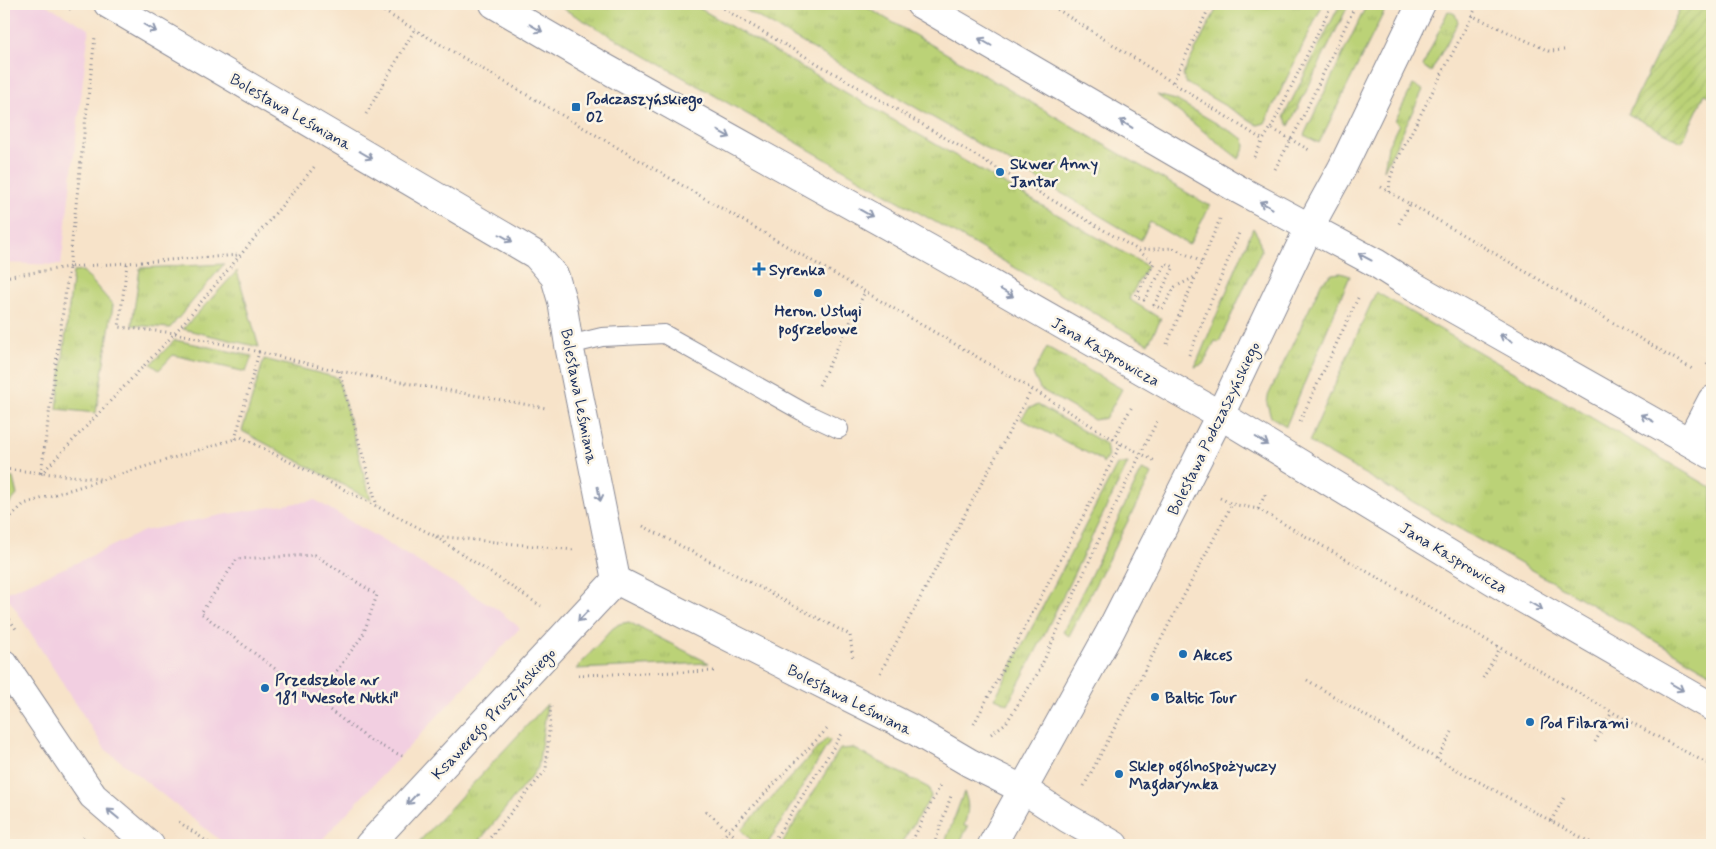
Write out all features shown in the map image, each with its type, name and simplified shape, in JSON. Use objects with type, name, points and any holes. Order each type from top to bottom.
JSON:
[{"type":"street","name":"Bolesława Leśmiana","points":[[108,4],[536,255],[555,277],[562,300],[569,345],[616,580],[912,730],[1024,790],[1114,845]]},
{"type":"street","name":"Jana Kasprowicza","points":[[494,4],[937,253],[1220,415],[1515,594],[1712,707]]},
{"type":"street","points":[[920,4],[1236,188],[1376,264],[1701,448],[1712,400]]},
{"type":"street","name":"Bolesława Podczaszyńskiego","points":[[992,845],[1110,632],[1220,415],[1309,228],[1342,168],[1420,4]]},
{"type":"street","name":"Ksawerego Pruszyńskiego","points":[[369,845],[616,580]]},
{"type":"street","points":[[4,664],[93,796],[150,845]]},
{"type":"lane","points":[[569,345],[602,337],[664,334],[839,429]]},
{"type":"path","points":[[371,4],[1032,389],[1121,444],[1162,464]]},
{"type":"path","points":[[715,4],[1138,250],[1154,263],[1136,296],[1144,300],[1166,263],[1174,267],[1154,305],[1162,309],[1175,288],[1195,277]]},
{"type":"path","points":[[1049,4],[1263,140]]},
{"type":"path","points":[[1173,82],[1211,4]]},
{"type":"path","points":[[1251,161],[1271,128],[1332,4]]},
{"type":"path","points":[[1271,176],[1291,140],[1356,4]]},
{"type":"path","points":[[1389,192],[1390,179],[1396,162],[1478,4]]},
{"type":"path","points":[[1471,16],[1549,51],[1565,50]]},
{"type":"path","points":[[364,116],[415,29]]},
{"type":"path","points":[[41,474],[69,267],[96,34]]},
{"type":"path","points":[[1271,128],[1313,152]]},
{"type":"path","points":[[41,474],[175,333],[318,162]]},
{"type":"path","points":[[1380,187],[1702,374]]},
{"type":"path","points":[[1397,227],[1410,204]]},
{"type":"path","points":[[1165,348],[1220,218]]},
{"type":"path","points":[[1187,360],[1243,226]]},
{"type":"path","points":[[1138,250],[1173,248],[1202,262]]},
{"type":"path","points":[[4,276],[69,267],[240,256]]},
{"type":"path","points":[[127,264],[119,327],[175,333],[339,370],[552,409]]},
{"type":"path","points":[[1296,430],[1361,290]]},
{"type":"path","points":[[805,412],[865,292]]},
{"type":"path","points":[[235,439],[259,352]]},
{"type":"path","points":[[339,370],[377,506]]},
{"type":"path","points":[[876,680],[1032,389]]},
{"type":"path","points":[[1113,439],[1134,403]]},
{"type":"path","points":[[934,845],[964,759],[983,740],[1006,723],[1038,673],[1110,516],[1159,417]]},
{"type":"path","points":[[4,523],[24,504],[241,437],[435,536],[543,607]]},
{"type":"path","points":[[910,845],[964,759],[1121,444]]},
{"type":"path","points":[[4,469],[104,480]]},
{"type":"path","points":[[1258,509],[1266,493]]},
{"type":"path","points":[[1220,498],[1232,504],[1258,509],[1612,712],[1712,766]]},
{"type":"path","points":[[1067,818],[1232,504]]},
{"type":"path","points":[[640,525],[850,635],[853,660]]},
{"type":"path","points":[[435,536],[582,550]]},
{"type":"path","points":[[316,699],[363,635],[377,595],[315,555],[237,559],[201,613],[371,741],[400,756],[406,757]]},
{"type":"path","points":[[1483,678],[1500,648]]},
{"type":"path","points":[[572,675],[716,671]]},
{"type":"path","points":[[1307,680],[1437,759],[1595,845]]},
{"type":"path","points":[[484,845],[546,770],[551,695]]},
{"type":"path","points":[[1595,742],[1612,712]]},
{"type":"path","points":[[715,845],[830,726]]},
{"type":"path","points":[[771,845],[843,732],[836,729]]},
{"type":"path","points":[[1437,759],[1452,732]]},
{"type":"path","points":[[1551,821],[1565,796]]},
{"type":"path","points":[[706,811],[745,845]]},
{"type":"path","points":[[77,845],[86,834]]},
{"type":"shaded area","points":[[4,4],[45,4],[89,29],[61,265],[4,263]]},
{"type":"shaded area","name":"Przedszkole nr 181 \"Wesołe Nutki\"","points":[[315,500],[497,609],[520,628],[317,845],[226,845],[105,749],[5,593],[76,563],[144,531],[222,515]]},
{"type":"green space","points":[[555,4],[692,4],[1147,266],[1129,299],[1161,319],[1148,344]]},
{"type":"green space","points":[[735,4],[861,4],[1210,206],[1189,245],[1150,222],[1141,240]]},
{"type":"green space","points":[[1219,4],[1323,4],[1265,123],[1258,125],[1186,83],[1183,74]]},
{"type":"green space","points":[[1340,4],[1349,4],[1289,126],[1284,116]]},
{"type":"green space","points":[[1367,4],[1388,4],[1319,143],[1304,135]]},
{"type":"green space","points":[[1682,4],[1712,4],[1712,97],[1705,94],[1682,142],[1628,114]]},
{"type":"green space","points":[[1448,11],[1455,14],[1458,22],[1431,72],[1423,66]]},
{"type":"green space","points":[[1413,85],[1423,90],[1384,170],[1388,146],[1399,124],[1395,121]]},
{"type":"green space","points":[[1157,95],[1176,100],[1244,139],[1245,147],[1239,159]]},
{"type":"green space","points":[[1253,228],[1259,238],[1261,251],[1219,342],[1215,341],[1203,364],[1195,367]]},
{"type":"green space","points":[[224,264],[170,328],[132,325],[140,268]]},
{"type":"green space","points":[[83,271],[113,305],[96,413],[57,409],[73,272]]},
{"type":"green space","points":[[237,271],[259,347],[183,329]]},
{"type":"green space","points":[[1341,273],[1350,276],[1286,426],[1271,417],[1267,404],[1268,396],[1322,282],[1332,274]]},
{"type":"green space","points":[[1376,292],[1712,488],[1712,674],[1309,442]]},
{"type":"green space","points":[[175,340],[252,356],[246,372],[173,355],[159,370],[151,364]]},
{"type":"green space","points":[[1047,347],[1122,389],[1106,418],[1094,420],[1040,389],[1033,374]]},
{"type":"green space","points":[[264,359],[338,378],[371,500],[242,431]]},
{"type":"green space","points":[[1038,405],[1106,444],[1108,456],[1103,464],[1101,460],[1021,419],[1029,408]]},
{"type":"green space","points":[[1128,463],[1008,704],[995,698],[1117,465]]},
{"type":"green space","points":[[1142,470],[1152,474],[1069,636],[1063,632]]},
{"type":"green space","points":[[4,477],[13,478],[17,495],[4,510]]},
{"type":"green space","points":[[629,622],[709,663],[576,669],[612,629],[619,624]]},
{"type":"green space","points":[[547,704],[538,768],[476,845],[416,845]]},
{"type":"green space","points":[[827,738],[830,741],[767,845],[756,845],[741,830]]},
{"type":"green space","points":[[853,748],[929,788],[931,797],[900,845],[781,845],[840,749]]},
{"type":"green space","points":[[964,792],[968,809],[964,826],[968,827],[958,845],[944,845]]},
{"type":"place","name":"Podczaszyńskiego 02","points":[[576,107]]},
{"type":"place","name":"Skwer Anny Jantar","points":[[1000,172]]},
{"type":"place","name":"Syrenka","points":[[759,269]]},
{"type":"place","name":"Heron. Usługi pogrzebowe","points":[[818,293]]},
{"type":"place","name":"Akces","points":[[1183,654]]},
{"type":"place","name":"Przedszkole nr 181 \"Wesołe Nutki\"","points":[[265,688]]},
{"type":"place","name":"Baltic Tour","points":[[1155,697]]},
{"type":"place","name":"Pod Filarami","points":[[1530,722]]},
{"type":"place","name":"Sklep ogólnospożywczy Magdarynka","points":[[1119,774]]}]
